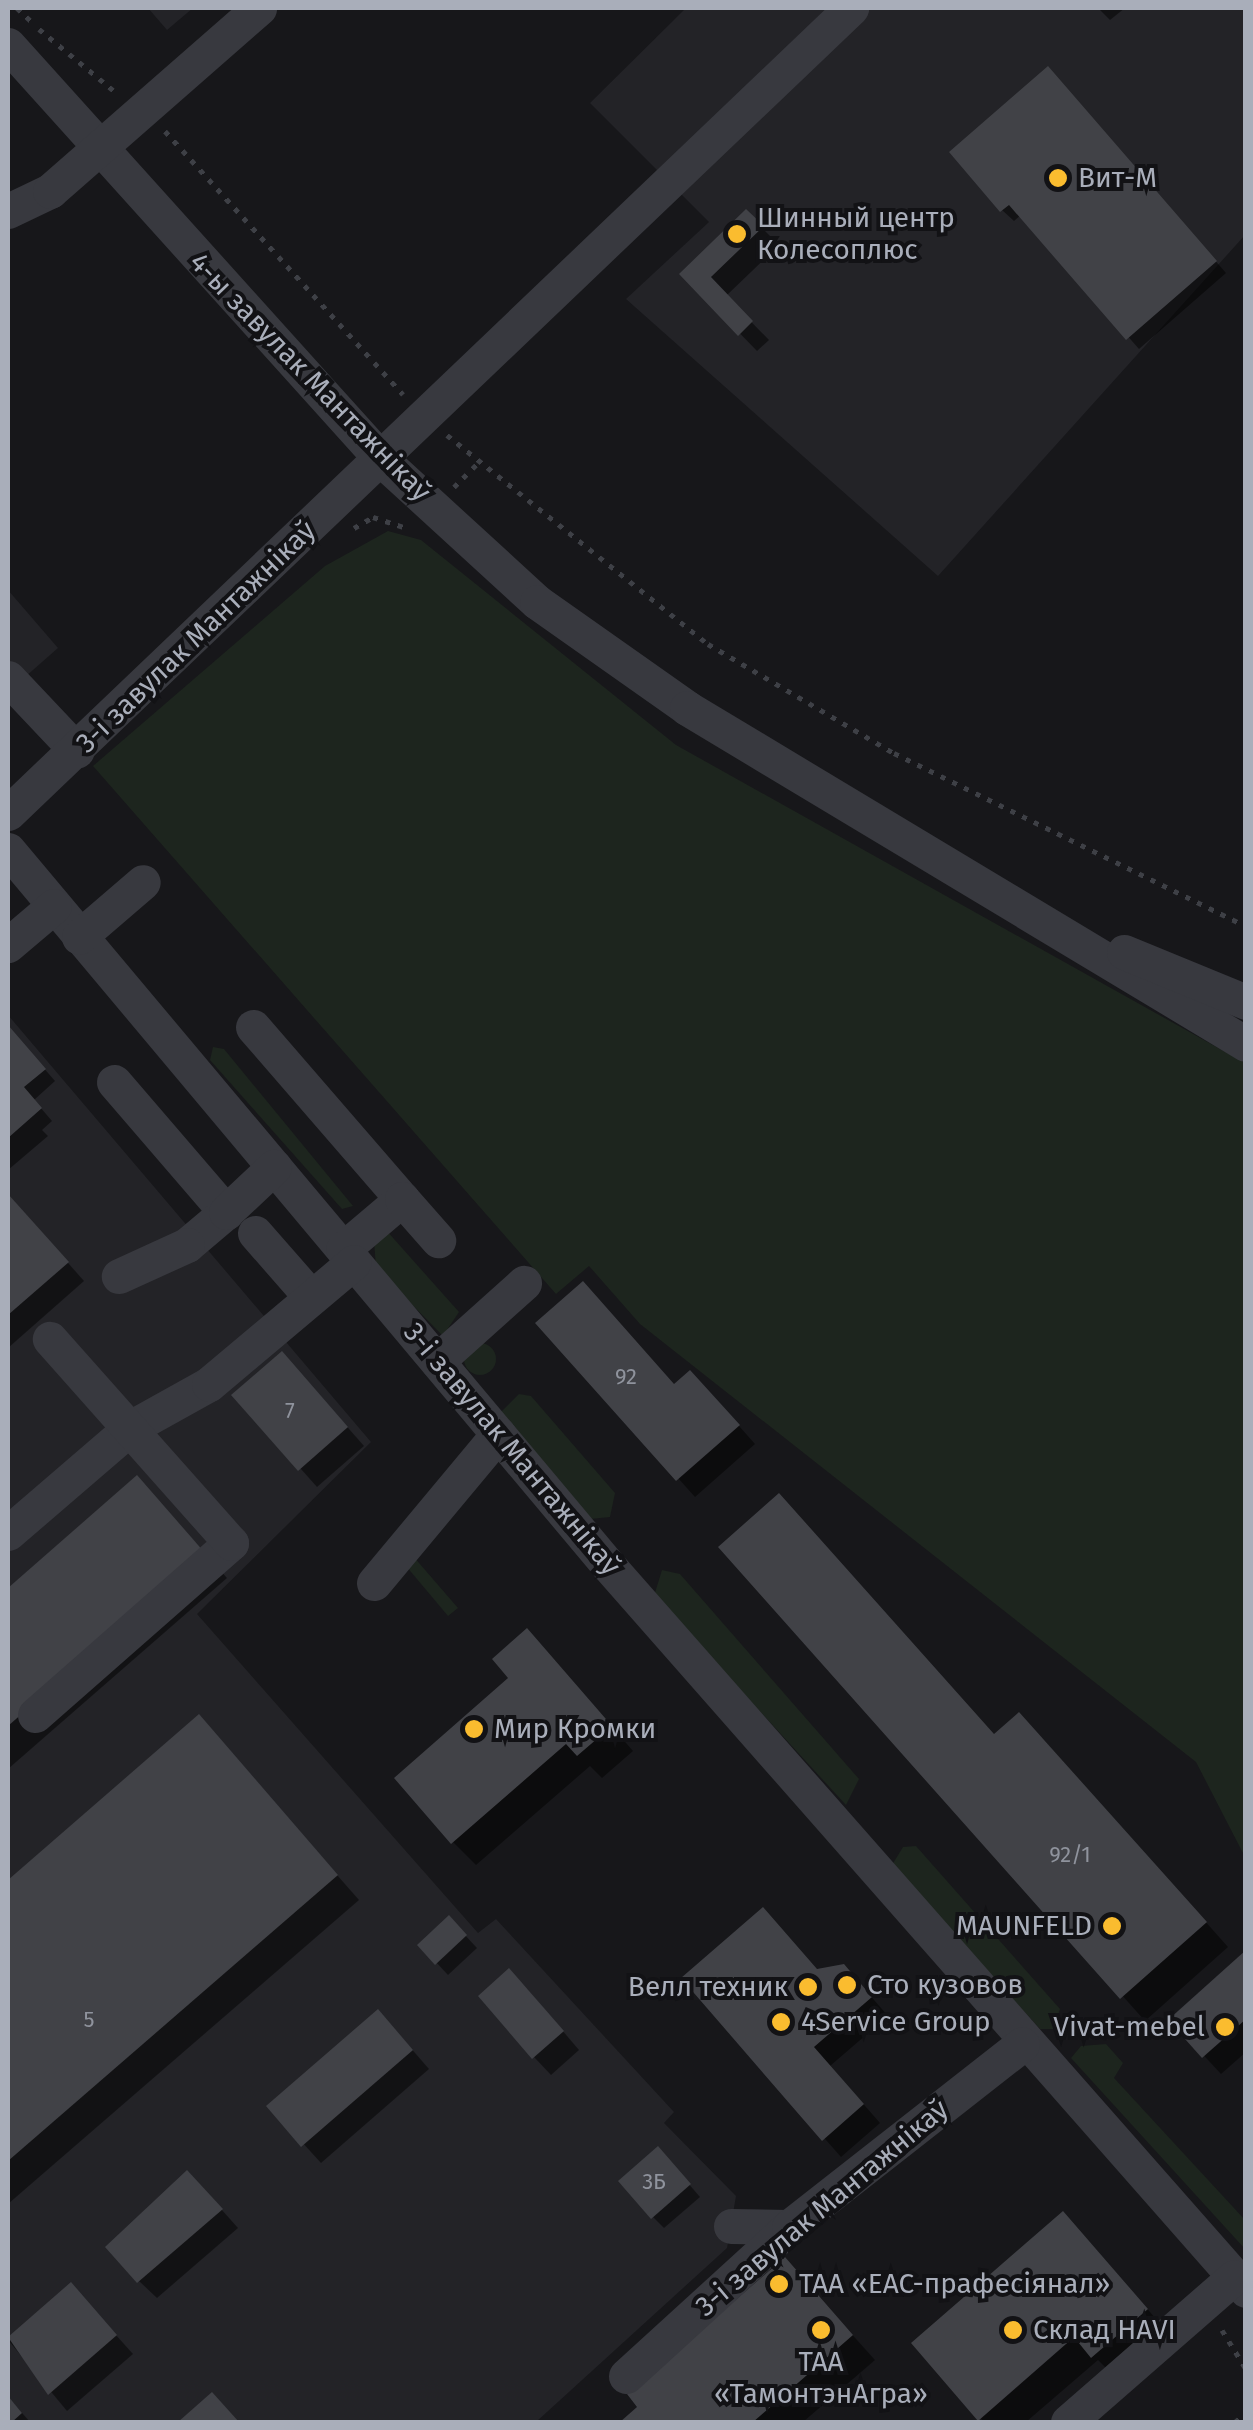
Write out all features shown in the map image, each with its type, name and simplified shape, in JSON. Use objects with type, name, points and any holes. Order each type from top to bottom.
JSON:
[{"type":"street","points":[[8,212],[98,152],[259,8]]},
{"type":"street","name":"3-і завулак Мантажнікаў","points":[[8,813],[851,8]]},
{"type":"street","name":"4-ы завулак Мантажнікаў","points":[[8,45],[98,152],[382,460],[537,602],[687,708],[999,900]]},
{"type":"street","points":[[8,678],[77,750]]},
{"type":"street","name":"3-і завулак Мантажнікаў","points":[[8,850],[498,1434],[1022,2044],[1240,2283]]},
{"type":"street","points":[[79,938],[143,882]]},
{"type":"street","points":[[999,900],[1246,1002]]},
{"type":"street","points":[[999,900],[1246,1044]]},
{"type":"street","points":[[8,945],[54,906]]},
{"type":"street","points":[[253,1027],[438,1240]]},
{"type":"street","points":[[114,1082],[226,1212]]},
{"type":"street","points":[[119,1276],[188,1245],[274,1167]]},
{"type":"street","points":[[8,1533],[130,1428],[209,1384],[311,1298],[402,1199]]},
{"type":"street","points":[[255,1233],[311,1298]]},
{"type":"street","points":[[437,1361],[524,1283]]},
{"type":"street","points":[[35,1715],[231,1543],[50,1339]]},
{"type":"street","points":[[374,1583],[498,1434]]},
{"type":"street","name":"3-і завулак Мантажнікаў","points":[[626,2376],[789,2228],[1022,2044]]},
{"type":"street","points":[[731,2226],[789,2228]]},
{"type":"street","points":[[1068,2422],[1240,2283]]},
{"type":"path","points":[[16,8],[113,90]]},
{"type":"path","points":[[153,118],[408,400]]},
{"type":"path","points":[[446,434],[708,644],[894,753],[1246,926]]},
{"type":"path","points":[[454,486],[480,461]]},
{"type":"path","points":[[1235,2422],[1246,2413]]},
{"type":"shaded area","points":[[148,8],[193,8],[167,30]]},
{"type":"shaded area","points":[[686,8],[1245,8],[1245,235],[938,576],[626,299],[709,222],[590,103]]},
{"type":"shaded area","points":[[388,531],[421,540],[676,745],[1245,1063],[1245,1857],[1196,1762],[640,1324],[589,1266],[556,1294],[93,766],[325,566]]},
{"type":"shaded area","points":[[8,590],[58,648],[8,692]]},
{"type":"shaded area","points":[[8,1015],[371,1442],[197,1614],[478,1933],[496,1919],[674,2112],[664,2123],[736,2196],[727,2248],[536,2422],[8,2422]]},
{"type":"shaded area","points":[[213,1047],[224,1049],[353,1206],[342,1209],[210,1060]]},
{"type":"shaded area","points":[[386,1230],[459,1312],[443,1336],[376,1268],[374,1240]]},
{"type":"shaded area","points":[[480,1343],[491,1348],[496,1359],[491,1370],[480,1375],[469,1370],[464,1359],[469,1348]]},
{"type":"shaded area","points":[[519,1394],[531,1396],[615,1493],[610,1517],[590,1519],[501,1412]]},
{"type":"shaded area","points":[[413,1556],[458,1608],[448,1616],[406,1566]]},
{"type":"shaded area","points":[[662,1570],[680,1574],[859,1779],[846,1805],[654,1596]]},
{"type":"shaded area","points":[[916,1846],[1060,2009],[1053,2029],[1040,2029],[892,1865],[903,1847]]},
{"type":"shaded area","points":[[1106,2044],[1123,2063],[1114,2078],[1245,2220],[1245,2249],[1071,2058],[1081,2046]]},
{"type":"building","name":"Вит-М","points":[[1048,66],[1217,261],[1126,340],[1009,205],[1000,212],[949,152]]},
{"type":"building","points":[[746,209],[764,226],[711,277],[753,321],[738,336],[679,274]]},
{"type":"building","points":[[8,1025],[46,1069],[24,1087],[42,1108],[8,1138]]},
{"type":"building","points":[[8,1194],[69,1262],[8,1315]]},
{"type":"building","points":[[583,1281],[674,1384],[690,1370],[740,1425],[676,1481],[535,1323]]},
{"type":"building","points":[[282,1351],[348,1427],[298,1471],[231,1395]]},
{"type":"building","points":[[137,1475],[205,1553],[8,1726],[8,1588]]},
{"type":"building","points":[[779,1493],[994,1734],[1019,1712],[1207,1922],[1120,1999],[718,1547]]},
{"type":"building","points":[[527,1628],[612,1726],[577,1756],[566,1744],[451,1844],[394,1778],[508,1678],[492,1659]]},
{"type":"building","points":[[199,1714],[338,1875],[8,2161],[8,1880]]},
{"type":"building","name":"4Service Group","points":[[763,1907],[817,1969],[844,1964],[872,1997],[814,2047],[864,2104],[822,2141],[681,1978]]},
{"type":"building","points":[[449,1915],[467,1935],[435,1965],[417,1945]]},
{"type":"building","points":[[1246,1950],[1246,2019],[1202,2058],[1168,2020]]},
{"type":"building","points":[[509,1968],[564,2031],[532,2059],[478,1996]]},
{"type":"building","points":[[378,2009],[413,2050],[301,2147],[266,2106]]},
{"type":"building","points":[[658,2146],[691,2184],[651,2219],[618,2181]]},
{"type":"building","points":[[187,2170],[223,2209],[137,2283],[105,2247]]},
{"type":"building","points":[[1063,2211],[1148,2309],[1091,2358],[1074,2337],[978,2421],[911,2343]]},
{"type":"building","points":[[785,2257],[853,2335],[753,2422],[620,2422],[637,2407],[627,2394]]},
{"type":"building","points":[[71,2282],[117,2335],[48,2395],[8,2337]]},
{"type":"building","points":[[212,2392],[239,2422],[178,2422]]},
{"type":"building","points":[[8,2396],[22,2413],[12,2422],[8,2422]]},
{"type":"place","name":"Вит-М","points":[[1058,178]]},
{"type":"place","name":"Шинный центр Колесоплюс","points":[[737,234]]},
{"type":"place","name":"Мир Кромки","points":[[474,1729]]},
{"type":"place","name":"MAUNFELD","points":[[1112,1926]]},
{"type":"place","name":"Сто кузовов","points":[[847,1985]]},
{"type":"place","name":"Велл техник","points":[[808,1987]]},
{"type":"place","name":"4Service Group","points":[[781,2022]]},
{"type":"place","name":"Vivat-mebel","points":[[1225,2027]]},
{"type":"place","name":"ТАА «ЕАС-прафесіянал»","points":[[779,2284]]},
{"type":"place","name":"ТАА «ТамонтэнАгра»","points":[[821,2330]]},
{"type":"place","name":"Склад HAVI","points":[[1013,2330]]}]
